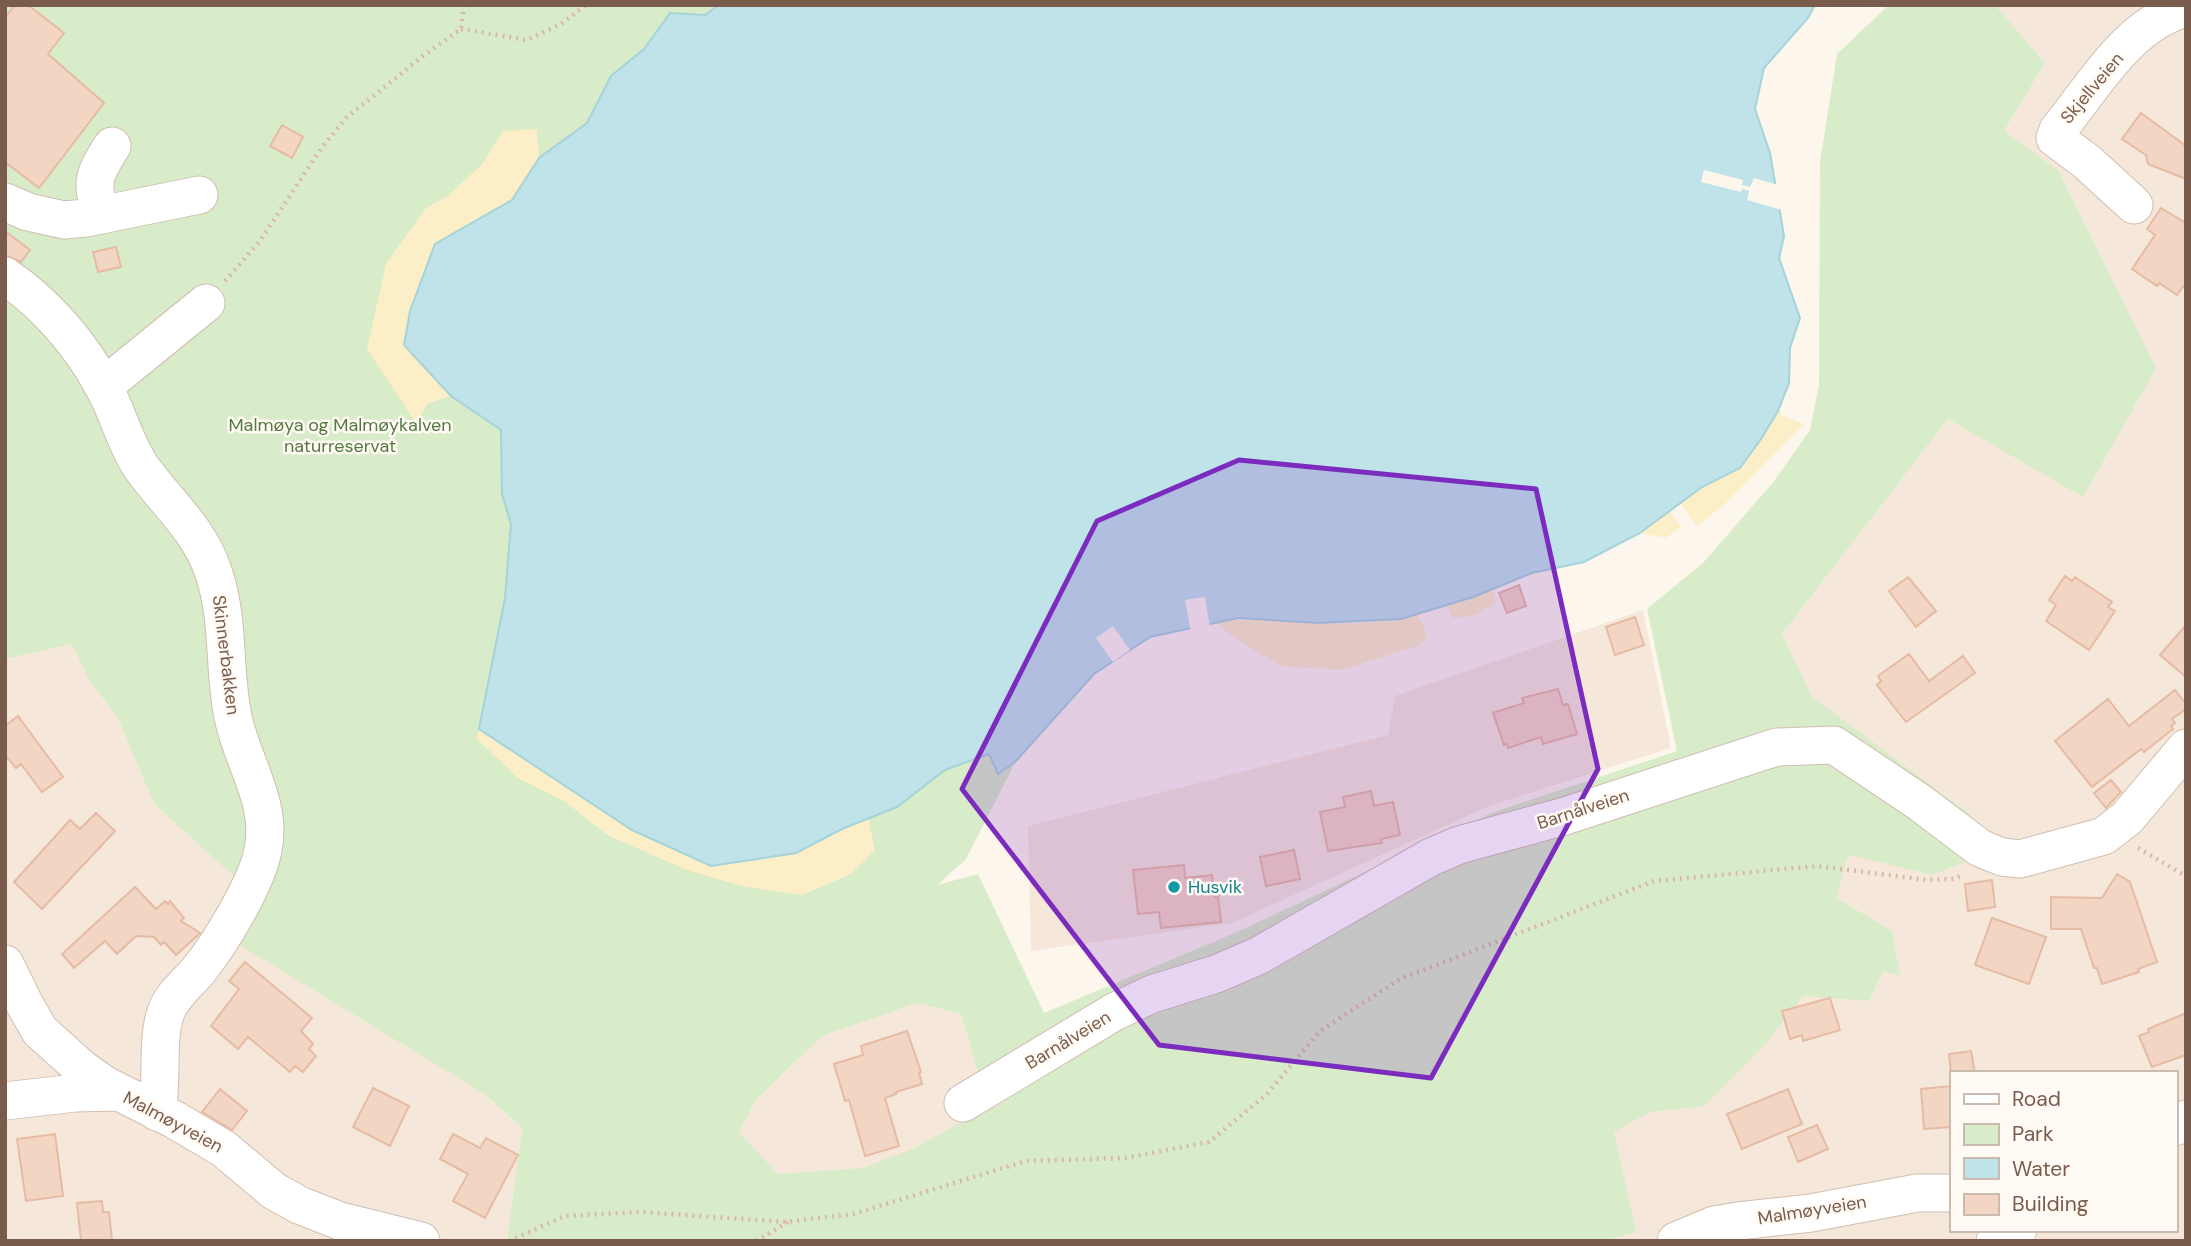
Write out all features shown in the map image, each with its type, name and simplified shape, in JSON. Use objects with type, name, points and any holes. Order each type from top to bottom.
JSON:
[{"type":"street","name":"Skjellveien","points":[[2134,205],[2087,162],[2055,138],[2057,130],[2094,83],[2136,37],[2157,20],[2186,8]]},
{"type":"street","points":[[103,215],[95,200],[94,183],[99,166],[112,146]]},
{"type":"street","points":[[5,202],[47,218],[64,220],[103,215],[200,195]]},
{"type":"street","name":"Skinnerbakken","points":[[5,276],[28,292],[79,349],[104,386],[133,454],[190,526],[202,546],[214,573],[225,624],[233,719],[256,783],[264,817],[264,847],[256,875],[221,938],[199,970],[171,1001],[167,1010],[163,1026],[157,1112]]},
{"type":"street","points":[[104,386],[206,303]]},
{"type":"street","name":"Barnålveien","points":[[963,1103],[1122,1008],[1152,994],[1216,974],[1258,956],[1431,858],[1460,845],[1564,816],[1777,747],[1834,745],[1991,854],[2020,859],[2104,836],[2127,818],[2186,748]]},
{"type":"street","name":"Malmøyveien","points":[[5,964],[40,1031],[81,1068],[117,1092],[224,1149],[274,1191],[299,1205],[340,1221],[421,1241]]},
{"type":"street","points":[[5,1101],[75,1093],[117,1092]]},
{"type":"street","name":"Malmøyveien","points":[[1676,1241],[1714,1225],[1811,1213],[1917,1193],[1950,1193]]},
{"type":"street","points":[[1995,1241],[2014,1232]]},
{"type":"path","points":[[461,29],[464,5]]},
{"type":"path","points":[[206,303],[259,242],[323,146],[346,118],[423,56],[461,29],[527,40],[561,24],[586,5]]},
{"type":"path","points":[[2111,831],[2186,876]]},
{"type":"path","points":[[509,1241],[565,1216],[641,1212],[789,1221],[853,1214],[1026,1161],[1125,1158],[1209,1142],[1267,1094],[1320,1031],[1400,979],[1654,881],[1817,866],[1927,880],[1954,879],[1987,860],[1991,854]]},
{"type":"path","points":[[756,1241],[789,1221]]},
{"type":"highlighted area","points":[[1239,460],[1536,489],[1598,769],[1431,1078],[1159,1045],[962,789],[1097,521]]},
{"type":"shaded area","points":[[1995,5],[2186,5],[2186,1241],[1607,1241],[1635,1232],[1608,1107],[1852,962],[1899,976],[1892,931],[1837,898],[1847,853],[1931,875],[1970,814],[1811,697],[1782,634],[1948,419],[2083,496],[2058,170],[2004,131],[2045,63]]},
{"type":"shaded area","points":[[1643,610],[1671,748],[1489,806],[1232,923],[1031,951],[1028,826],[1388,735],[1395,696]]},
{"type":"shaded area","points":[[86,641],[154,804],[522,1128],[507,1241],[5,1241],[5,659]]},
{"type":"shaded area","points":[[917,1003],[961,1014],[984,1094],[968,1120],[881,1166],[770,1180],[738,1134],[756,1100],[822,1036]]},
{"type":"green space","name":"Malmøya og Malmøykalven naturreservat","points":[[5,5],[898,5],[1017,759],[966,859],[937,885],[978,874],[1044,1013],[1237,932],[1494,812],[1677,751],[1647,609],[1704,562],[1775,480],[1810,430],[1819,385],[1820,162],[1837,54],[1889,5],[1995,5],[2045,63],[2004,131],[2058,170],[2156,368],[2083,497],[1948,419],[1782,634],[1812,697],[1970,814],[1974,859],[1931,875],[1851,855],[1846,861],[1837,898],[1892,931],[1900,976],[1883,971],[1869,1001],[1803,996],[1767,1042],[1704,1106],[1650,1112],[1614,1132],[1636,1232],[1607,1241],[507,1241],[522,1128],[483,1093],[233,941],[238,880],[154,804],[118,718],[88,678],[72,644],[5,659]],"holes":[[[917,1003],[961,1014],[984,1094],[970,1117],[915,1148],[863,1168],[778,1174],[739,1132],[756,1100],[822,1036]]]},
{"type":"sand","points":[[537,129],[539,158],[512,200],[435,244],[415,359],[451,396],[427,404],[416,423],[367,349],[386,264],[426,208],[448,196],[483,163],[503,131]]},
{"type":"sand","points":[[1778,411],[1782,412],[1781,415],[1804,424],[1725,504],[1697,526],[1680,503],[1702,487],[1740,467]]},
{"type":"sand","points":[[1670,511],[1681,527],[1666,538],[1640,533]]},
{"type":"sand","points":[[1493,589],[1496,603],[1476,615],[1452,618],[1447,605]]},
{"type":"sand","points":[[1418,614],[1427,635],[1420,645],[1342,670],[1280,666],[1216,623],[1253,619],[1354,623]]},
{"type":"sand","points":[[479,729],[632,830],[842,829],[868,819],[875,850],[851,874],[802,895],[741,886],[687,870],[609,836],[564,801],[518,778],[476,738]]},
{"type":"water","points":[[719,5],[1815,5],[1808,18],[1764,68],[1755,109],[1770,153],[1784,236],[1779,258],[1800,318],[1790,348],[1789,383],[1778,411],[1740,468],[1702,487],[1640,533],[1584,562],[1532,573],[1473,597],[1401,619],[1319,623],[1238,618],[1150,637],[1094,674],[1015,762],[998,774],[989,754],[945,770],[897,807],[842,829],[796,853],[711,866],[632,830],[479,729],[505,598],[511,524],[502,494],[501,430],[451,396],[404,345],[410,311],[435,244],[512,200],[539,158],[587,123],[611,76],[644,49],[670,13],[705,15]]},
{"type":"pier","points":[[1704,170],[1743,180],[1742,185],[1750,187],[1754,178],[1778,185],[1782,210],[1747,200],[1749,191],[1742,189],[1741,192],[1701,182]]},
{"type":"pier","points":[[1205,597],[1210,628],[1191,632],[1185,600]]},
{"type":"pier","points":[[1113,626],[1130,650],[1113,662],[1096,638]]},
{"type":"building","points":[[15,5],[28,5],[64,33],[48,54],[104,103],[39,188],[5,162],[5,18]]},
{"type":"building","points":[[2141,113],[2186,146],[2186,179],[2148,164],[2146,155],[2122,139]]},
{"type":"building","points":[[282,125],[303,137],[292,158],[270,146]]},
{"type":"building","points":[[2161,208],[2186,223],[2186,283],[2177,295],[2159,283],[2157,286],[2132,269],[2155,235],[2147,229]]},
{"type":"building","points":[[5,231],[30,250],[21,262],[5,255]]},
{"type":"building","points":[[116,247],[121,267],[98,272],[93,252]]},
{"type":"building","points":[[2065,576],[2072,581],[2075,577],[2112,602],[2108,607],[2115,611],[2089,650],[2046,621],[2056,605],[2049,600]]},
{"type":"building","points":[[1908,577],[1936,611],[1916,627],[1889,591]]},
{"type":"building","points":[[1519,585],[1526,606],[1507,613],[1499,593]]},
{"type":"building","points":[[1635,617],[1644,645],[1615,655],[1606,627]]},
{"type":"building","points":[[2186,625],[2186,677],[2160,655]]},
{"type":"building","points":[[1909,654],[1929,681],[1963,656],[1975,673],[1906,722],[1877,685],[1881,681],[1878,676]]},
{"type":"building","points":[[1558,689],[1563,705],[1568,704],[1577,734],[1543,744],[1541,737],[1508,748],[1507,744],[1504,745],[1493,713],[1524,703],[1522,698]]},
{"type":"building","points":[[2175,690],[2186,704],[2186,709],[2172,719],[2175,723],[2171,726],[2173,729],[2144,752],[2141,749],[2092,787],[2055,741],[2108,699],[2129,726]]},
{"type":"building","points":[[18,716],[63,777],[42,792],[21,764],[16,768],[5,755],[5,726]]},
{"type":"building","points":[[2111,780],[2121,792],[2106,808],[2094,793]]},
{"type":"building","points":[[1371,791],[1374,806],[1393,802],[1400,835],[1381,839],[1382,843],[1328,851],[1320,812],[1345,807],[1343,797]]},
{"type":"building","points":[[96,813],[115,831],[42,909],[14,882],[70,820],[80,829]]},
{"type":"building","points":[[1294,850],[1300,879],[1266,886],[1260,857]]},
{"type":"building","name":"Husvik","points":[[1184,865],[1185,878],[1212,875],[1221,922],[1161,928],[1159,912],[1138,914],[1133,870]]},
{"type":"building","points":[[2117,874],[2130,882],[2157,962],[2138,969],[2139,972],[2102,984],[2081,929],[2051,929],[2051,897],[2102,898]]},
{"type":"building","points":[[1992,880],[1995,907],[1968,911],[1965,884]]},
{"type":"building","points":[[135,887],[156,909],[165,901],[168,904],[170,901],[184,918],[181,921],[200,933],[176,955],[164,942],[161,945],[154,937],[136,936],[117,954],[105,941],[74,968],[62,954]]},
{"type":"building","points":[[1992,918],[2046,937],[2029,984],[1975,965]]},
{"type":"building","points":[[245,962],[312,1018],[301,1031],[313,1044],[309,1049],[316,1056],[303,1072],[295,1066],[290,1072],[248,1037],[238,1049],[211,1026],[239,989],[229,981]]},
{"type":"building","points":[[1830,998],[1840,1030],[1803,1041],[1802,1035],[1790,1039],[1782,1011]]},
{"type":"building","points":[[2186,1013],[2186,1055],[2152,1067],[2139,1036],[2149,1032],[2148,1029]]},
{"type":"building","points":[[907,1031],[921,1072],[922,1084],[885,1098],[899,1146],[865,1156],[849,1100],[845,1101],[834,1064],[863,1055],[861,1046]]},
{"type":"building","points":[[1971,1051],[1975,1071],[1951,1071],[1949,1054]]},
{"type":"building","points":[[1950,1086],[1950,1127],[1924,1129],[1921,1089]]},
{"type":"building","points":[[373,1088],[409,1106],[390,1146],[353,1127]]},
{"type":"building","points":[[220,1089],[247,1111],[232,1130],[202,1112]]},
{"type":"building","points":[[1788,1089],[1802,1124],[1742,1149],[1727,1114]]},
{"type":"building","points":[[1817,1125],[1828,1149],[1798,1162],[1788,1137]]},
{"type":"building","points":[[55,1134],[63,1196],[26,1201],[17,1139]]},
{"type":"building","points":[[453,1134],[480,1148],[486,1138],[518,1155],[485,1218],[453,1201],[468,1174],[440,1159]]},
{"type":"building","points":[[102,1201],[103,1212],[109,1212],[112,1241],[81,1241],[77,1203]]},
{"type":"place","name":"Husvik","points":[[1174,887]]}]
